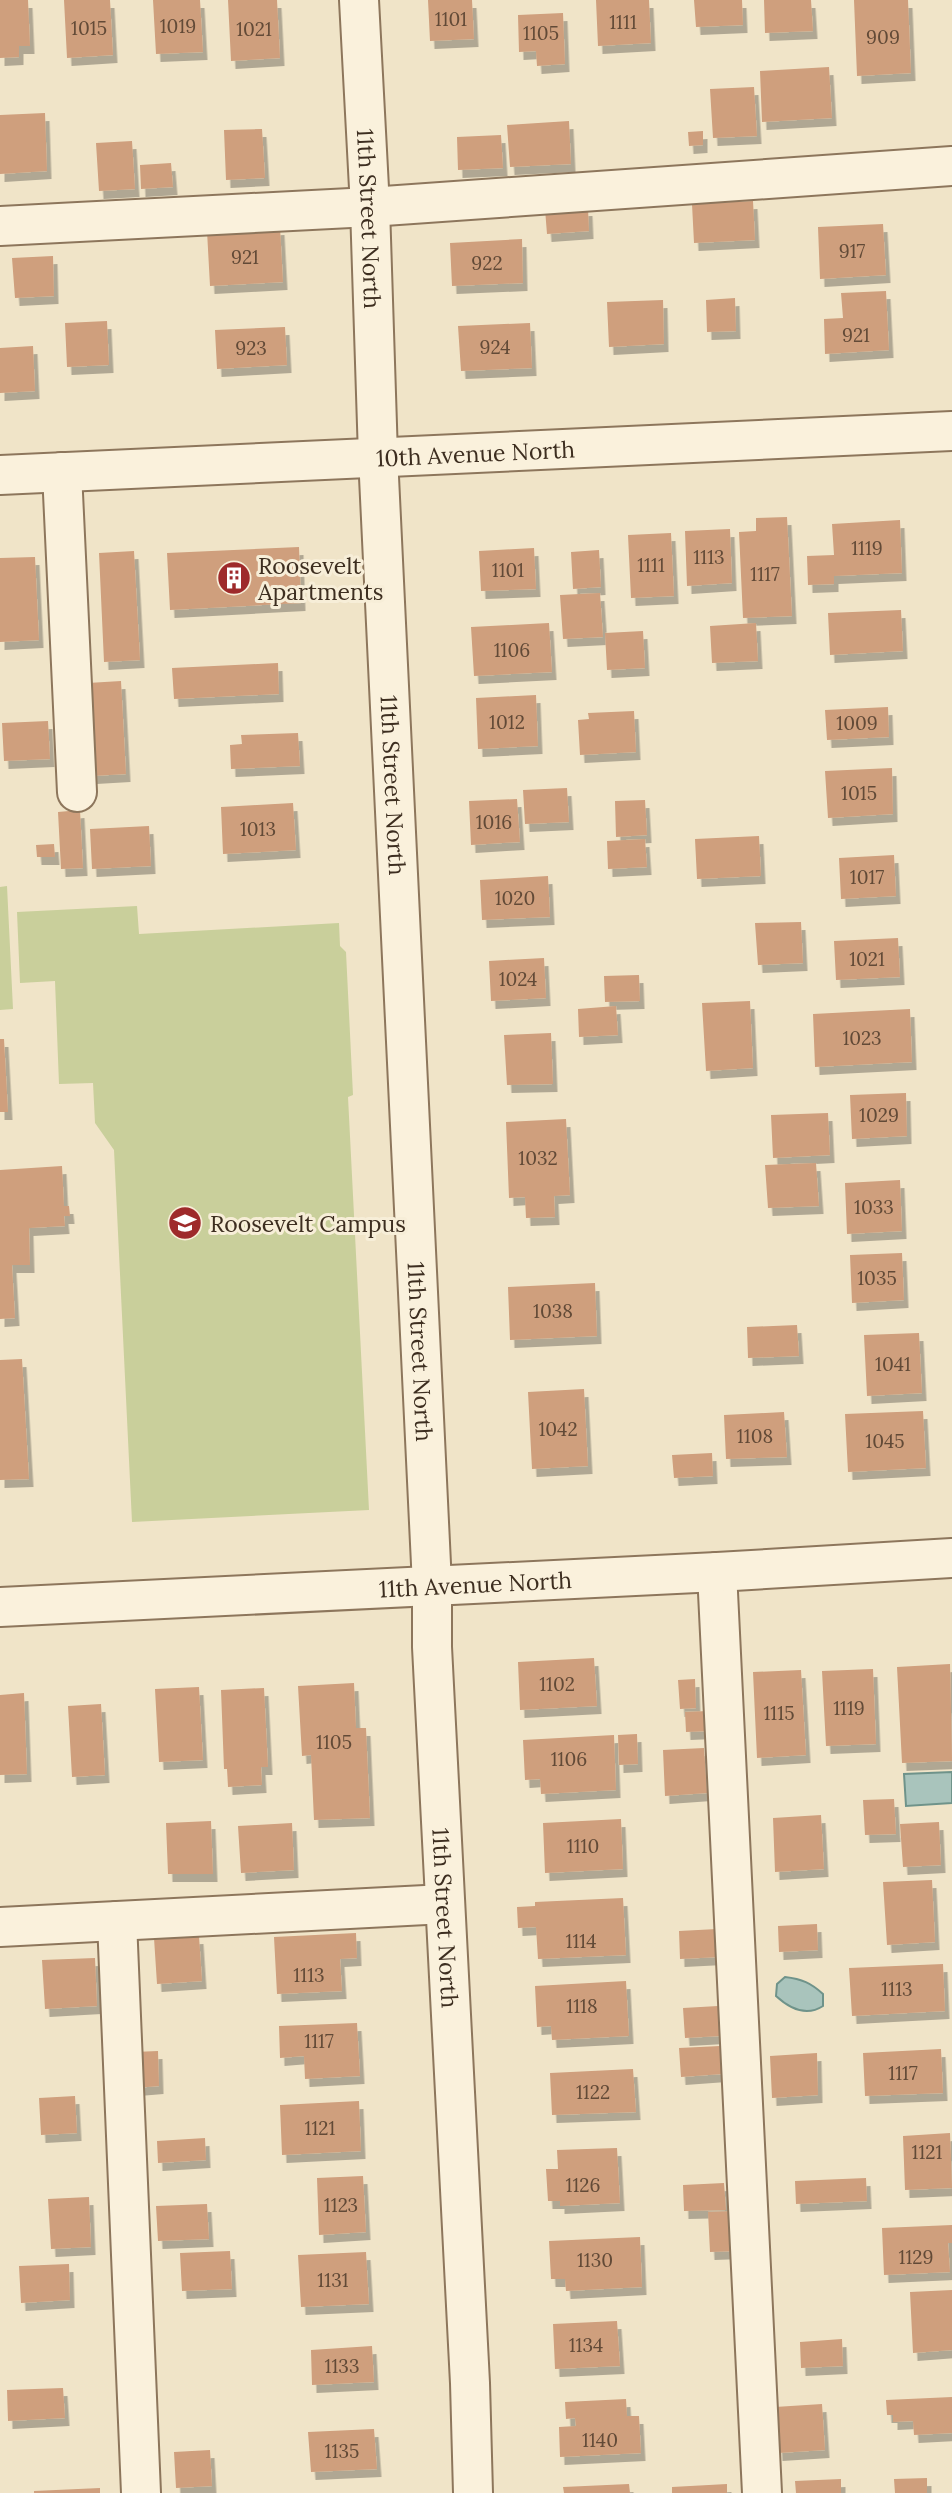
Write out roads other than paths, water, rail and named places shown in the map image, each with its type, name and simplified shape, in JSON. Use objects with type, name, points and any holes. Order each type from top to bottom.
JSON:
[{"type":"street","name":"11th Street North","points":[[359,0],[473,2493]]},
{"type":"street","points":[[0,226],[370,207],[952,166]]},
{"type":"street","name":"10th Avenue North","points":[[0,475],[952,431]]},
{"type":"street","points":[[62,472],[77,792]]},
{"type":"street","name":"11th Avenue North","points":[[0,1606],[717,1572],[952,1558]]},
{"type":"street","points":[[717,1572],[762,2493]]},
{"type":"street","points":[[0,1927],[445,1904]]},
{"type":"street","points":[[117,1921],[141,2493]]},
{"type":"water","points":[[952,1772],[952,1803],[906,1806],[904,1774]]},
{"type":"water","points":[[785,1977],[806,1982],[819,1990],[823,1994],[823,2006],[804,2011],[781,2000],[776,1996],[777,1984]]},
{"type":"place","name":"Roosevelt Apartments","points":[[234,578]]},
{"type":"place","name":"Roosevelt Campus","points":[[185,1223]]}]
